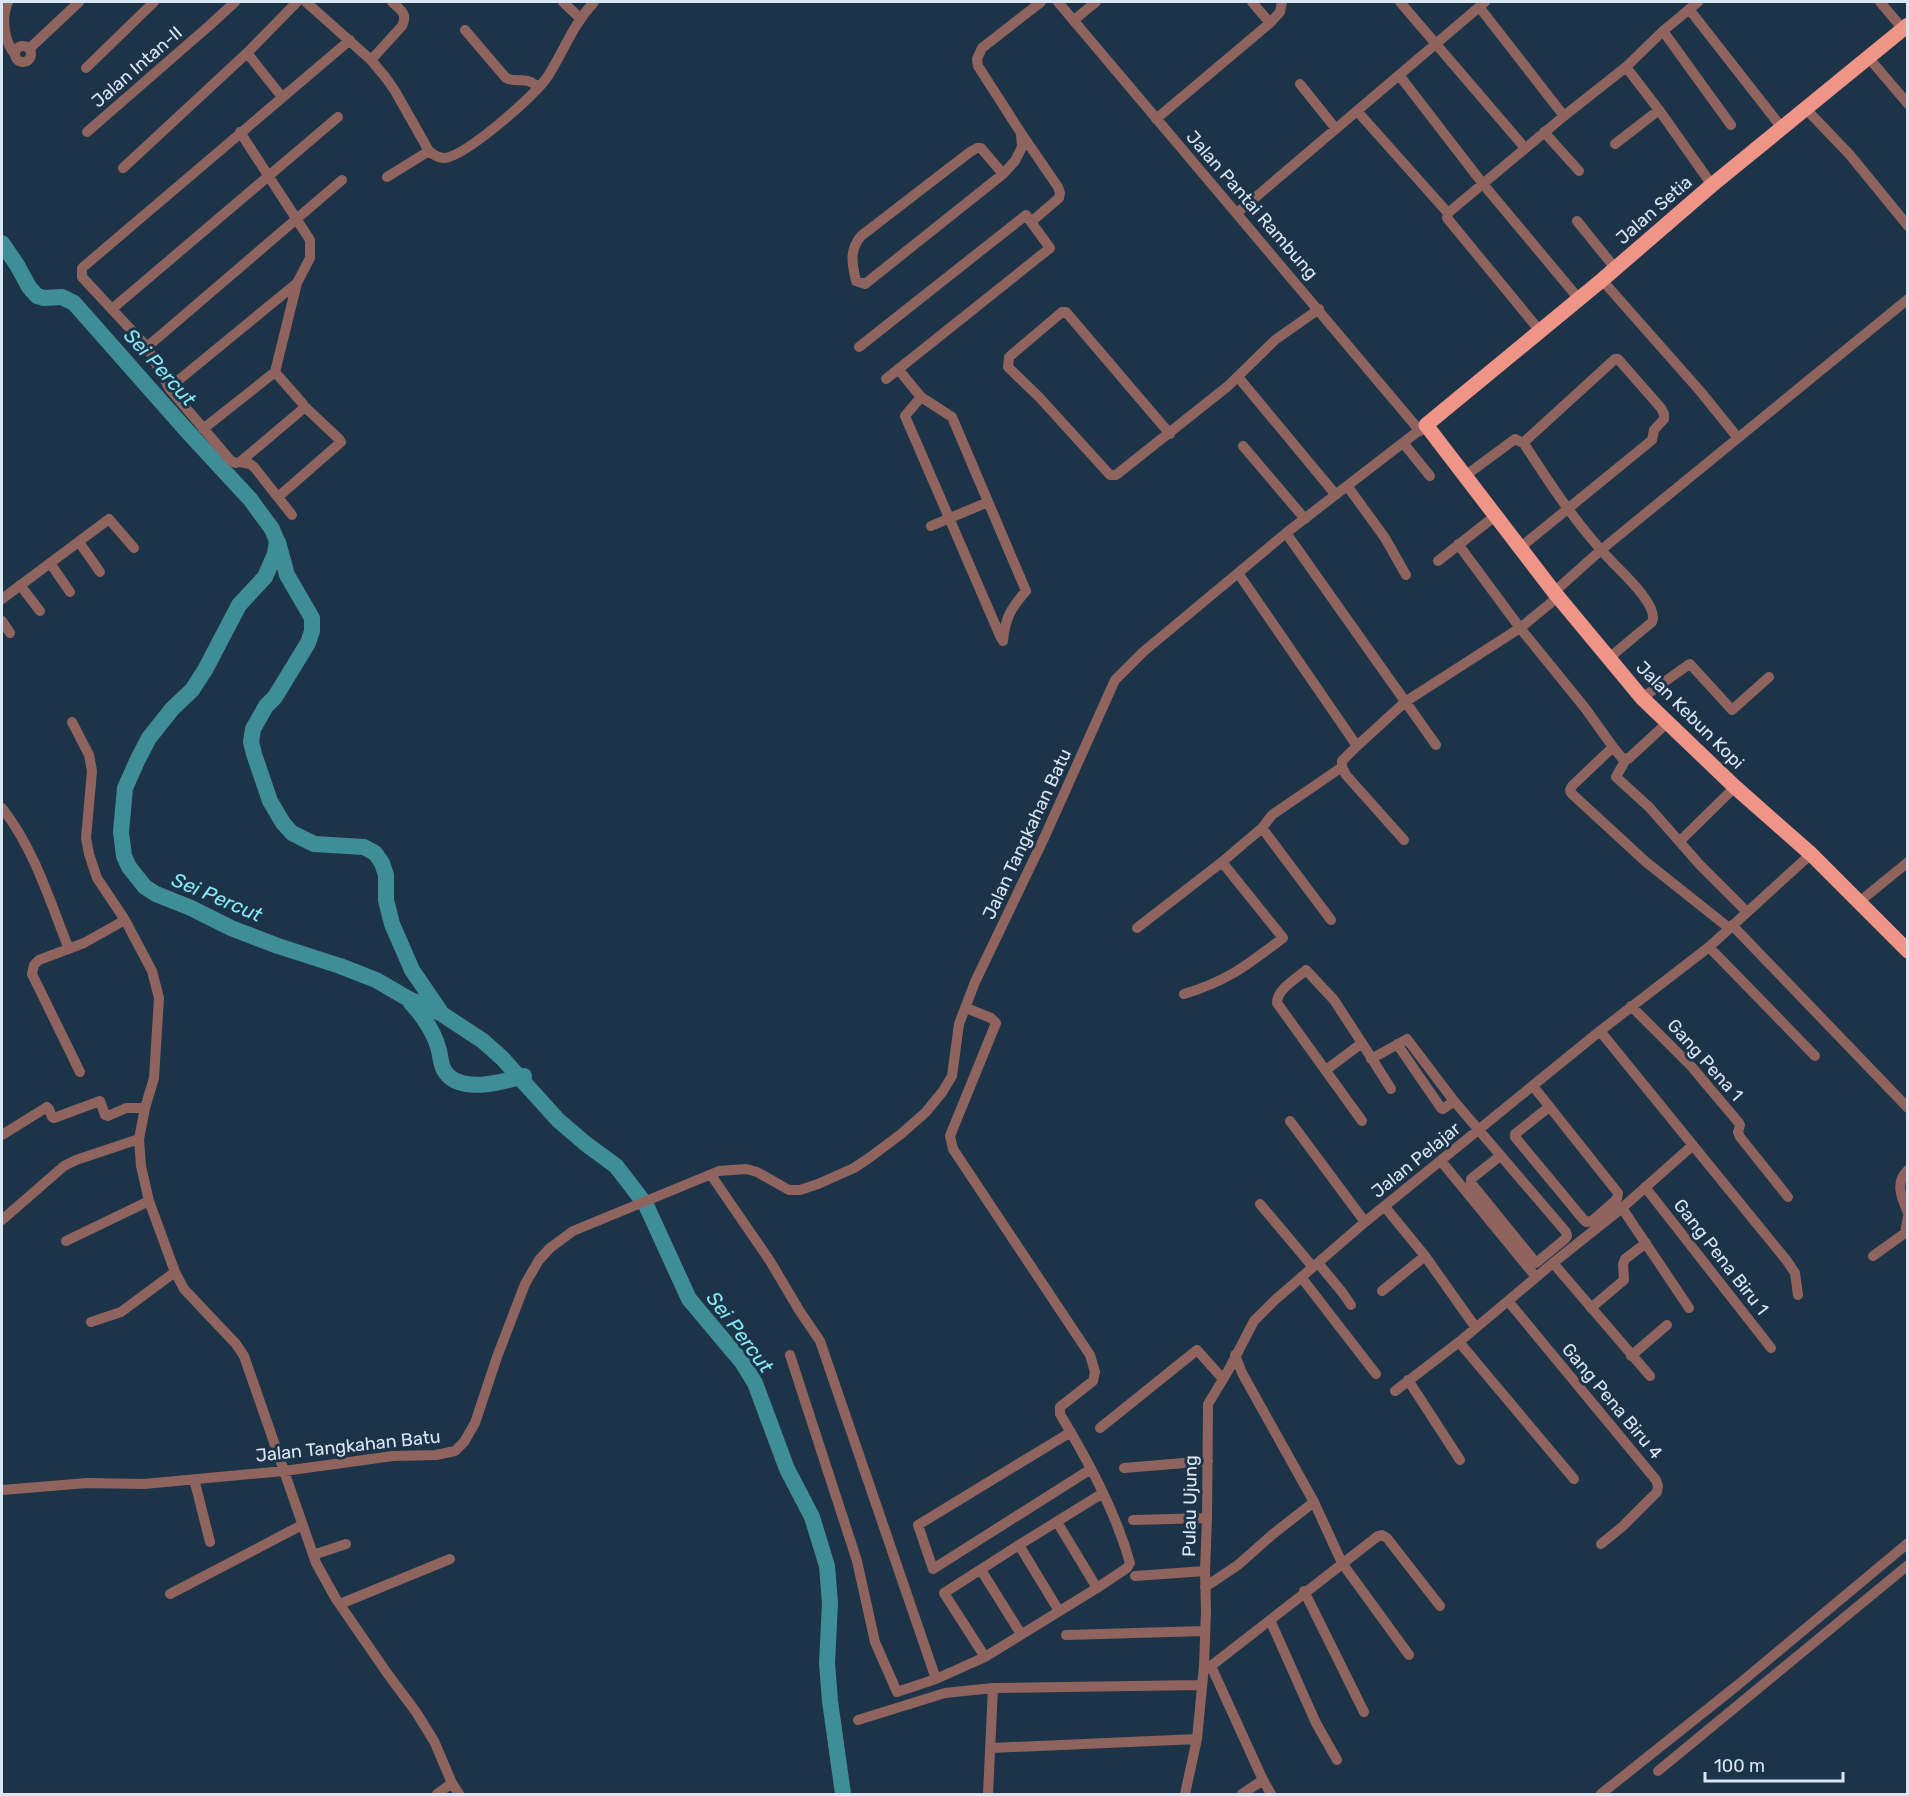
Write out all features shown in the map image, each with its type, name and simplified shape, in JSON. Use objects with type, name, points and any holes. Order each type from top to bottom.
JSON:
[{"type":"main road","name":"Jalan Setia","points":[[1423,428],[1602,280],[1712,185],[1905,27]]},
{"type":"main road","name":"Jalan Kebun Kopi","points":[[1423,428],[1466,476],[1556,595],[1641,698],[1735,788],[1811,855],[1908,951]]},
{"type":"street","points":[[8,2],[5,14],[6,38],[15,55],[15,50],[20,46],[29,49],[79,2]]},
{"type":"street","points":[[86,68],[154,2]]},
{"type":"street","name":"Jalan Intan-II","points":[[87,132],[235,2]]},
{"type":"street","points":[[123,168],[247,53],[297,2]]},
{"type":"street","points":[[306,2],[371,60],[395,91],[429,151],[436,157],[446,158],[465,149],[512,114],[547,78],[580,18],[594,2]]},
{"type":"street","points":[[371,60],[402,26],[405,19],[404,13],[392,2]]},
{"type":"street","points":[[563,2],[580,18]]},
{"type":"street","points":[[1031,222],[1059,198],[1060,193],[1046,167],[978,66],[977,59],[982,48],[1041,2]]},
{"type":"street","name":"Jalan Pantai Rambung","points":[[1058,2],[1236,213],[1423,428]]},
{"type":"street","points":[[1074,20],[1096,2]]},
{"type":"street","points":[[1252,2],[1270,23]]},
{"type":"street","points":[[1156,119],[1270,23],[1280,12],[1282,2]]},
{"type":"street","points":[[1400,2],[1525,148]]},
{"type":"street","points":[[1880,2],[1905,27]]},
{"type":"street","points":[[1236,213],[1482,4],[1564,116]]},
{"type":"street","points":[[1448,213],[1626,67],[1694,5],[1782,128]]},
{"type":"street","points":[[465,30],[506,78],[528,79],[538,87]]},
{"type":"street","points":[[1663,31],[1731,125]]},
{"type":"street","points":[[292,515],[254,467],[250,464],[231,461],[203,429],[169,388],[147,347],[82,278],[82,268],[350,40]]},
{"type":"street","points":[[247,53],[282,97]]},
{"type":"street","points":[[1868,57],[1908,104]]},
{"type":"street","points":[[1626,67],[1712,185]]},
{"type":"street","points":[[1399,75],[1578,299]]},
{"type":"street","points":[[1300,84],[1336,129]]},
{"type":"street","points":[[1806,109],[1850,155],[1908,226]]},
{"type":"street","points":[[1615,144],[1659,110]]},
{"type":"street","points":[[1357,111],[1448,213],[1447,218],[1540,331]]},
{"type":"street","points":[[112,309],[338,117]]},
{"type":"street","points":[[203,429],[275,372],[297,283],[310,258],[310,240],[240,132]]},
{"type":"street","points":[[1545,132],[1579,171]]},
{"type":"street","points":[[1003,174],[981,148],[970,152],[861,236],[855,244],[852,266],[856,281],[865,284],[1003,174],[1015,161],[1022,147],[1021,133]]},
{"type":"street","points":[[387,177],[429,151]]},
{"type":"street","points":[[147,347],[342,180]]},
{"type":"street","points":[[859,347],[1026,215],[1050,248],[886,379]]},
{"type":"street","points":[[1577,221],[1615,268]]},
{"type":"street","points":[[1602,280],[1700,391],[1738,438]]},
{"type":"street","points":[[169,388],[297,283]]},
{"type":"street","points":[[1404,840],[1346,776],[1342,761],[1406,702],[1520,628],[1601,550],[1908,299]]},
{"type":"street","points":[[1170,434],[1066,312],[1062,312],[1009,357],[1008,367],[1012,373],[1039,397],[1110,475],[1116,475],[1170,434],[1238,376],[1275,340],[1319,309]]},
{"type":"street","points":[[1521,547],[1652,440],[1655,429],[1664,419],[1664,412],[1617,359],[1523,442]]},
{"type":"street","points":[[898,369],[921,397],[952,417],[1026,591],[1012,607],[1004,626],[1003,641],[905,416],[921,397]]},
{"type":"street","points":[[275,372],[304,406],[340,442],[278,497]]},
{"type":"street","points":[[1238,376],[1336,495]]},
{"type":"street","points":[[240,462],[304,406]]},
{"type":"street","name":"Jalan Tangkahan Batu","points":[[2,1490],[87,1483],[144,1484],[284,1471],[393,1456],[436,1455],[458,1448],[475,1423],[496,1357],[525,1284],[539,1260],[561,1238],[573,1231],[719,1172],[746,1169],[758,1172],[789,1190],[800,1190],[832,1179],[869,1158],[926,1112],[944,1091],[952,1076],[959,1024],[975,982],[1115,680],[1143,652],[1238,573],[1423,428]]},
{"type":"street","points":[[1466,476],[1515,439],[1523,442],[1568,510],[1640,592],[1654,617],[1652,622],[1609,658]]},
{"type":"street","points":[[1404,444],[1430,476]]},
{"type":"street","points":[[1243,446],[1305,519]]},
{"type":"street","points":[[1347,487],[1385,538],[1406,575]]},
{"type":"street","points":[[931,526],[988,502]]},
{"type":"street","points":[[1438,561],[1495,516]]},
{"type":"street","points":[[2,599],[109,519],[134,548]]},
{"type":"street","points":[[1286,534],[1436,745]]},
{"type":"street","points":[[79,542],[100,572]]},
{"type":"street","points":[[1458,544],[1520,628],[1585,708],[1613,747],[1626,759]]},
{"type":"street","points":[[50,563],[70,592]]},
{"type":"street","points":[[1238,573],[1357,746]]},
{"type":"street","points":[[20,585],[40,611]]},
{"type":"street","points":[[2,621],[10,633]]},
{"type":"street","points":[[1641,698],[1690,664],[1732,710],[1769,677]]},
{"type":"street","points":[[72,722],[89,755],[92,771],[86,838],[88,854],[96,878],[125,920],[152,971],[159,998],[154,1078],[145,1107],[139,1139],[141,1166],[149,1201],[175,1272],[184,1289],[236,1344],[243,1356],[313,1555],[340,1604],[434,1741],[459,1794]]},
{"type":"street","points":[[1667,723],[1626,759],[1616,777],[1648,807],[1700,865],[1747,912]]},
{"type":"street","points":[[1613,747],[1572,786],[1571,793],[1646,862],[1730,927],[1908,1108]]},
{"type":"street","points":[[1137,928],[1222,862],[1262,828],[1272,815],[1342,767]]},
{"type":"street","points":[[1680,841],[1735,788]]},
{"type":"street","points":[[2,808],[28,850],[69,949]]},
{"type":"street","points":[[1262,828],[1331,920]]},
{"type":"street","name":"Jalan Pelajar","points":[[1235,1355],[1254,1321],[1301,1277],[1365,1222],[1600,1031],[1708,947],[1811,855]]},
{"type":"street","points":[[1184,994],[1206,988],[1227,978],[1283,938],[1222,862]]},
{"type":"street","points":[[1859,902],[1908,862]]},
{"type":"street","points":[[80,1072],[32,974],[34,965],[39,960],[84,943],[125,920]]},
{"type":"street","points":[[1708,947],[1815,1056]]},
{"type":"street","points":[[1362,1121],[1277,1003],[1277,997],[1282,991],[1306,970],[1334,1000],[1390,1089]]},
{"type":"street","name":"Gang Pena 1","points":[[1631,1006],[1691,1066],[1739,1123],[1740,1137],[1788,1197]]},
{"type":"street","points":[[790,1355],[857,1561],[875,1642],[897,1692],[936,1679],[985,1657],[1127,1568],[1130,1563],[1125,1546],[1103,1493],[1092,1469],[1060,1414],[1060,1407],[1093,1382],[1095,1371],[1090,1355],[953,1149],[950,1136],[996,1023],[991,1018],[966,1008]]},
{"type":"street","points":[[1600,1031],[1792,1267],[1798,1294]]},
{"type":"street","points":[[1371,1059],[1402,1041],[1441,1108],[1443,1109],[1454,1101],[1566,1232],[1565,1239],[1537,1262],[1534,1262],[1471,1183],[1471,1179],[1500,1156]]},
{"type":"street","points":[[1326,1070],[1362,1043]]},
{"type":"street","points":[[1533,1086],[1550,1107],[1618,1193],[1617,1199],[1592,1221],[1586,1222],[1582,1219],[1515,1137],[1515,1134],[1550,1107]]},
{"type":"street","points":[[2,1135],[47,1107],[50,1109],[51,1117],[54,1118],[100,1101],[105,1115],[108,1116],[126,1108],[145,1107]]},
{"type":"street","points":[[1290,1121],[1365,1222]]},
{"type":"street","points":[[2,1220],[64,1167],[76,1160],[139,1139]]},
{"type":"street","points":[[1395,1391],[1459,1342],[1552,1263],[1622,1208],[1693,1145]]},
{"type":"street","points":[[1441,1161],[1536,1277]]},
{"type":"street","points":[[1874,1256],[1905,1233],[1908,1215],[1899,1192],[1902,1175],[1908,1170]]},
{"type":"street","points":[[711,1175],[770,1261],[820,1341],[936,1679]]},
{"type":"street","name":"Gang Pena Biru 1","points":[[1645,1187],[1771,1348]]},
{"type":"street","points":[[66,1241],[149,1201]]},
{"type":"street","points":[[1260,1204],[1351,1305]]},
{"type":"street","points":[[1385,1208],[1425,1256],[1476,1328]]},
{"type":"street","points":[[1622,1208],[1689,1308]]},
{"type":"street","points":[[1591,1308],[1624,1280],[1625,1259],[1646,1243]]},
{"type":"street","points":[[1382,1291],[1425,1256]]},
{"type":"street","points":[[1552,1263],[1650,1376]]},
{"type":"street","points":[[91,1322],[121,1312],[175,1272]]},
{"type":"street","points":[[1301,1277],[1376,1374]]},
{"type":"street","name":"Gang Pena Biru 4","points":[[1508,1301],[1656,1480],[1657,1492],[1601,1544]]},
{"type":"street","points":[[1631,1356],[1668,1325]]},
{"type":"street","points":[[1459,1342],[1574,1479]]},
{"type":"street","points":[[1100,1428],[1197,1350],[1223,1379]]},
{"type":"street","points":[[1235,1355],[1242,1373],[1314,1502],[1342,1563],[1409,1655]]},
{"type":"street","name":"Pulau Ujung","points":[[1185,1794],[1197,1740],[1201,1685],[1207,1666],[1205,1571],[1208,1404],[1235,1355]]},
{"type":"street","points":[[1408,1380],[1460,1460]]},
{"type":"street","points":[[1071,1432],[918,1525],[933,1569],[1092,1469]]},
{"type":"street","points":[[1124,1468],[1208,1461]]},
{"type":"street","points":[[194,1479],[210,1542]]},
{"type":"street","points":[[985,1657],[944,1593],[1103,1493]]},
{"type":"street","points":[[1205,1587],[1238,1565],[1314,1502]]},
{"type":"street","points":[[1133,1520],[1207,1518]]},
{"type":"street","points":[[1057,1522],[1097,1588]]},
{"type":"street","points":[[170,1594],[302,1525]]},
{"type":"street","points":[[1271,1794],[1207,1666],[1378,1536],[1382,1535],[1387,1538],[1440,1606]]},
{"type":"street","points":[[1601,1794],[1739,1684],[1908,1543]]},
{"type":"street","points":[[313,1555],[346,1544]]},
{"type":"street","points":[[1019,1545],[1059,1611]]},
{"type":"street","points":[[340,1604],[450,1559]]},
{"type":"street","points":[[1658,1771],[1908,1565]]},
{"type":"street","points":[[981,1570],[1021,1634]]},
{"type":"street","points":[[1136,1576],[1205,1571]]},
{"type":"street","points":[[1304,1591],[1364,1712]]},
{"type":"street","points":[[1270,1620],[1316,1723],[1337,1760]]},
{"type":"street","points":[[1066,1635],[1205,1631]]},
{"type":"street","points":[[858,1720],[945,1693],[993,1688],[1201,1685]]},
{"type":"street","points":[[988,1794],[993,1688]]},
{"type":"street","points":[[991,1748],[1197,1740]]},
{"type":"street","points":[[1242,1794],[1263,1780]]},
{"type":"street","points":[[437,1794],[452,1783]]},
{"type":"waterway","name":"Sei Percut","points":[[2,243],[37,296],[62,297],[74,303],[250,499],[272,529],[277,541],[275,554],[265,577],[239,605],[192,690],[172,709],[149,738],[138,759],[125,788],[121,832],[124,856],[129,867],[145,887],[156,894],[231,928],[376,980],[407,998],[442,1014],[483,1041],[502,1058],[558,1120],[616,1166],[646,1205],[689,1299],[742,1362],[755,1383],[787,1469],[812,1517],[827,1566],[830,1603],[827,1663],[843,1794]]},
{"type":"waterway","name":"Sei Percut","points":[[278,542],[287,575],[312,618],[312,631],[308,643],[253,729],[251,742],[270,801],[292,833],[314,844],[364,847],[375,853],[386,875],[386,900],[392,924],[412,970],[440,1011]]},
{"type":"waterway","points":[[411,1003],[430,1029],[436,1041],[444,1070],[451,1078],[459,1082],[481,1085],[524,1076]]}]
